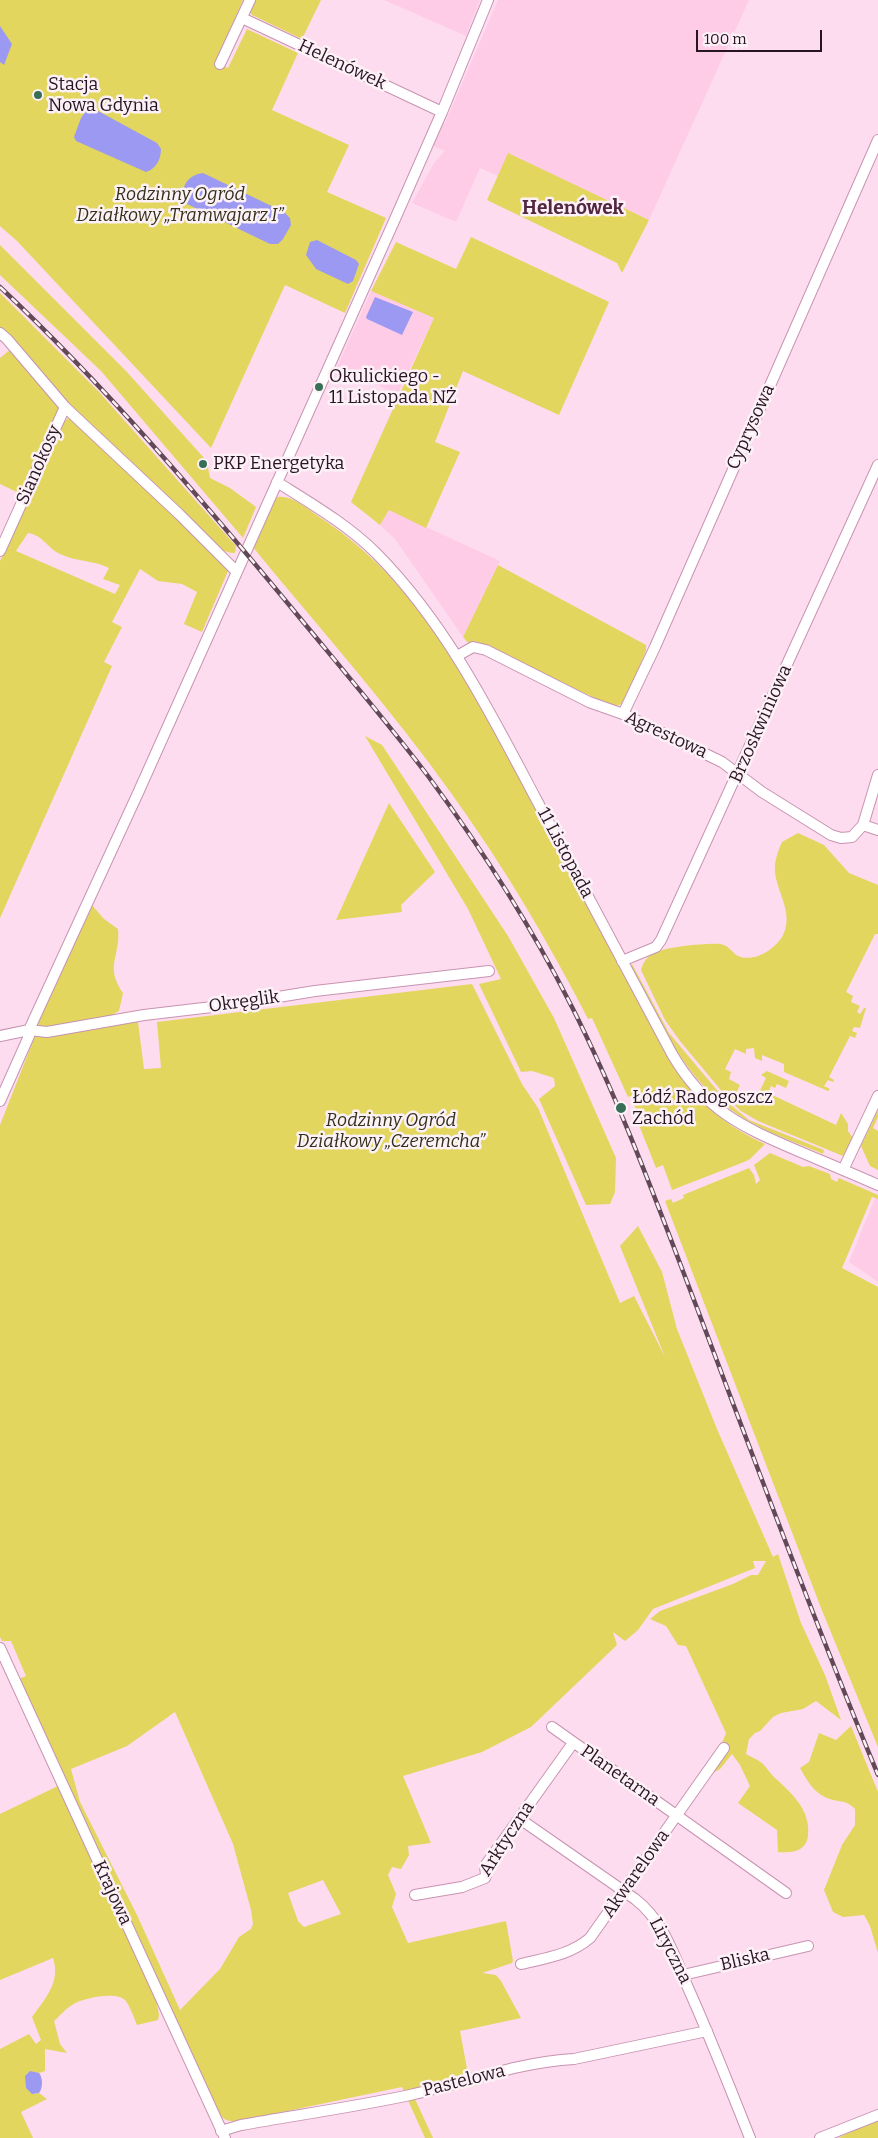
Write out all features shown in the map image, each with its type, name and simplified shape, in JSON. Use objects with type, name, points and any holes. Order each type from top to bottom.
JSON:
[{"type":"street","points":[[220,64],[250,0]]},
{"type":"street","points":[[0,1101],[29,1036],[29,1030],[138,793],[442,112],[488,0]]},
{"type":"street","name":"Helenówek","points":[[242,18],[442,112]]},
{"type":"street","name":"Cyprysowa","points":[[623,714],[655,647],[878,140]]},
{"type":"street","points":[[0,334],[7,339],[65,407],[180,514],[236,571]]},
{"type":"street","name":"Sianokosy","points":[[0,551],[65,407]]},
{"type":"street","name":"Brzoskwiniowa","points":[[622,961],[656,947],[661,940],[878,465]]},
{"type":"street","name":"11 Listopada","points":[[277,482],[330,515],[377,554],[420,604],[457,656],[491,714],[678,1065],[706,1099],[745,1128],[878,1185]]},
{"type":"street","name":"Agrestowa","points":[[457,656],[473,647],[486,650],[589,702],[623,714],[718,760],[762,792],[831,835],[850,838],[863,825]]},
{"type":"street","points":[[878,775],[863,825],[878,830]]},
{"type":"street","name":"Okręglik","points":[[0,1036],[29,1030],[47,1032],[144,1015],[316,992],[489,972]]},
{"type":"street","points":[[843,1170],[878,1096]]},
{"type":"street","name":"Krajowa","points":[[0,1648],[223,2135]]},
{"type":"street","name":"Planetarna","points":[[552,1727],[786,1894]]},
{"type":"street","name":"Arktyczna","points":[[416,1895],[462,1888],[485,1878],[485,1866],[573,1742]]},
{"type":"street","name":"Akwarelowa","points":[[521,1964],[565,1954],[577,1948],[597,1929],[724,1748]]},
{"type":"street","name":"Liryczna","points":[[520,1819],[623,1890],[653,1914],[683,1975],[750,2138]]},
{"type":"street","name":"Bliska","points":[[683,1975],[808,1946]]},
{"type":"street","name":"Pastelowa","points":[[223,2135],[241,2125],[409,2095],[526,2066],[555,2060],[574,2059],[707,2031]]},
{"type":"street","points":[[820,2138],[878,2115]]},
{"type":"shaded area","points":[[384,0],[480,0],[466,36]]},
{"type":"shaded area","points":[[498,0],[749,0],[649,220],[508,154],[498,176],[480,168],[456,222],[412,203],[434,163],[445,151],[433,146],[440,129],[445,123]]},
{"type":"shaded area","points":[[0,26],[12,44],[4,65],[0,62]]},
{"type":"shaded area","points":[[87,109],[98,111],[157,143],[161,153],[155,166],[146,172],[76,141],[74,137],[81,118]]},
{"type":"shaded area","points":[[203,173],[284,212],[290,218],[291,225],[283,239],[278,244],[270,244],[187,204],[182,198],[185,184],[190,178]]},
{"type":"shaded area","points":[[317,240],[356,260],[359,264],[353,281],[348,284],[316,269],[306,255],[310,242]]},
{"type":"shaded area","points":[[371,291],[434,318],[398,394],[337,367]]},
{"type":"shaded area","points":[[375,297],[413,312],[402,335],[367,319],[366,317]]},
{"type":"shaded area","points":[[389,510],[500,561],[463,637],[395,539],[380,525]]},
{"type":"shaded area","points":[[875,1198],[878,1199],[878,1282],[849,1262]]},
{"type":"shaded area","points":[[30,2071],[40,2075],[42,2086],[39,2093],[32,2094],[26,2088],[25,2076]]},
{"type":"green space","name":"Rodzinny Ogród Działkowy „Tramwajarz I”","points":[[0,0],[243,0],[216,62],[228,68],[247,29],[298,53],[272,110],[349,145],[327,192],[386,218],[345,313],[285,285],[211,448],[17,241],[0,226]]},
{"type":"green space","points":[[254,0],[321,0],[302,39],[252,15],[250,12]]},
{"type":"green space","points":[[508,153],[649,220],[622,273],[617,263],[487,200]]},
{"type":"green space","points":[[471,237],[609,302],[559,415],[463,371],[435,442],[460,452],[426,528],[389,510],[380,525],[351,502],[434,318],[371,291],[396,242],[456,269]]},
{"type":"green space","points":[[0,245],[127,372],[204,458],[197,463],[202,470],[208,467],[210,478],[230,488],[256,507],[243,538],[101,371],[0,275]]},
{"type":"green space","points":[[0,293],[99,392],[236,546],[235,553],[207,547],[228,571],[202,632],[184,624],[197,592],[182,584],[158,581],[140,569],[112,622],[122,627],[104,662],[112,666],[0,918],[0,561],[60,426],[72,414],[63,405],[21,494],[0,484],[0,358],[11,349],[0,338]],"holes":[[[28,533],[33,534],[60,554],[109,568],[103,579],[120,585],[115,594],[16,551]]]},
{"type":"green space","points":[[278,497],[298,502],[342,533],[387,574],[425,619],[476,697],[676,1070],[694,1094],[715,1113],[739,1130],[765,1144],[750,1159],[672,1190],[663,1165],[656,1168],[633,1110],[636,1109],[630,1096],[628,1097],[592,1018],[588,1019],[541,932],[489,848],[404,730],[252,546],[273,500]]},
{"type":"green space","points":[[498,565],[646,645],[646,651],[624,703],[614,707],[481,644],[470,645],[463,637]]},
{"type":"green space","points":[[365,736],[382,745],[508,936],[554,1018],[616,1158],[615,1192],[610,1204],[586,1205],[539,1099],[555,1086],[554,1078],[532,1071],[521,1072],[479,984],[501,979],[468,909]]},
{"type":"green space","points":[[389,803],[435,872],[401,905],[402,912],[336,920]]},
{"type":"green space","points":[[798,833],[824,845],[849,873],[878,885],[878,934],[875,934],[846,992],[853,996],[851,1002],[860,1006],[857,1012],[860,1014],[866,1008],[860,1028],[854,1027],[852,1031],[857,1033],[855,1038],[850,1036],[829,1077],[834,1080],[833,1082],[828,1080],[824,1086],[830,1089],[828,1091],[784,1072],[784,1064],[762,1055],[762,1061],[755,1058],[754,1048],[746,1049],[746,1054],[735,1049],[725,1069],[731,1072],[729,1079],[740,1085],[735,1095],[746,1103],[748,1101],[754,1103],[766,1078],[761,1075],[767,1071],[789,1081],[786,1088],[777,1084],[775,1088],[771,1086],[768,1093],[836,1125],[841,1113],[848,1124],[848,1131],[853,1138],[843,1156],[758,1121],[741,1111],[729,1100],[665,1020],[641,970],[645,961],[652,954],[674,947],[720,944],[744,958],[751,958],[770,950],[783,935],[787,919],[776,880],[776,860],[782,842]]},
{"type":"green space","points":[[92,905],[104,919],[118,929],[114,968],[117,984],[123,993],[119,1011],[110,1016],[43,1029],[39,1027],[38,1022]]},
{"type":"green space","points":[[632,964],[669,1033],[727,1102],[749,1120],[824,1150],[823,1154],[750,1122],[721,1102],[704,1086],[689,1069],[664,1030],[631,968]]},
{"type":"green space","name":"Rodzinny Ogród Działkowy „Czeremcha”","points":[[472,984],[522,1084],[538,1108],[620,1303],[634,1296],[665,1357],[620,1246],[638,1226],[662,1272],[677,1329],[717,1429],[773,1557],[778,1554],[801,1623],[825,1675],[841,1720],[816,1701],[803,1709],[781,1713],[773,1717],[760,1731],[749,1739],[746,1754],[763,1764],[793,1795],[806,1818],[808,1836],[804,1845],[793,1852],[778,1852],[777,1830],[738,1803],[750,1786],[740,1765],[732,1754],[720,1769],[709,1775],[726,1733],[686,1646],[678,1645],[666,1626],[650,1619],[660,1611],[733,1584],[751,1575],[758,1575],[766,1561],[753,1561],[755,1568],[653,1609],[638,1630],[625,1641],[613,1632],[617,1645],[531,1727],[482,1752],[403,1776],[431,1843],[408,1846],[409,1855],[401,1869],[392,1867],[388,1875],[396,1894],[392,1907],[408,1943],[506,1921],[513,1961],[512,1963],[482,1973],[496,1975],[521,2018],[460,2031],[468,2074],[478,2072],[479,2085],[415,2099],[433,2138],[425,2138],[402,2087],[235,2122],[226,2120],[218,2114],[16,1680],[26,1676],[11,1641],[2,1641],[0,1637],[0,1125],[35,1036],[138,1022],[144,1069],[161,1068],[157,1022]],"holes":[[[175,1712],[233,1844],[253,1924],[251,1929],[239,1937],[220,1969],[180,2010],[137,1915],[80,1802],[71,1769],[127,1746]],[[323,1880],[341,1914],[304,1927],[298,1921],[288,1893]]]},
{"type":"green space","points":[[878,1110],[878,1117],[873,1128],[878,1131],[878,1170],[870,1166],[861,1146]]},
{"type":"green space","points":[[770,1153],[803,1167],[809,1166],[830,1174],[831,1179],[837,1182],[839,1178],[878,1195],[878,1199],[872,1197],[842,1268],[878,1287],[878,1747],[821,1608],[665,1201],[671,1199],[673,1203],[684,1198],[683,1195],[749,1168],[754,1175],[756,1184],[760,1180],[754,1165]]},
{"type":"green space","points":[[851,1726],[878,1792],[878,1953],[870,1926],[864,1915],[843,1917],[833,1912],[824,1890],[842,1845],[855,1825],[855,1809],[846,1802],[824,1797],[812,1786],[800,1768],[809,1762],[819,1733],[836,1740]]},
{"type":"green space","points":[[60,1785],[154,1989],[159,2015],[158,2020],[137,2025],[125,2000],[114,1996],[91,1998],[77,2002],[69,2007],[54,2021],[60,2044],[67,2053],[45,2049],[45,2071],[39,2073],[30,2072],[32,2094],[39,2093],[47,2099],[21,2112],[33,2138],[0,2138],[0,2049],[29,2034],[36,2044],[41,2040],[32,2017],[50,1990],[55,1975],[55,1967],[53,1958],[0,1980],[0,1814]]},
{"type":"green space","points":[[878,2119],[878,2138],[838,2138]]},
{"type":"railway","points":[[0,287],[114,402],[221,523],[290,606],[428,776],[468,831],[523,918],[572,1007],[623,1118],[808,1600],[878,1775]]},
{"type":"place","name":"Stacja Nowa Gdynia","points":[[38,95]]},
{"type":"place","name":"Okulickiego - 11 Listopada NŻ","points":[[319,387]]},
{"type":"place","name":"PKP Energetyka","points":[[203,464]]},
{"type":"place","name":"Łódź Radogoszcz Zachód","points":[[621,1108]]},
{"type":"district","name":"Helenówek","points":[[573,209]]}]
